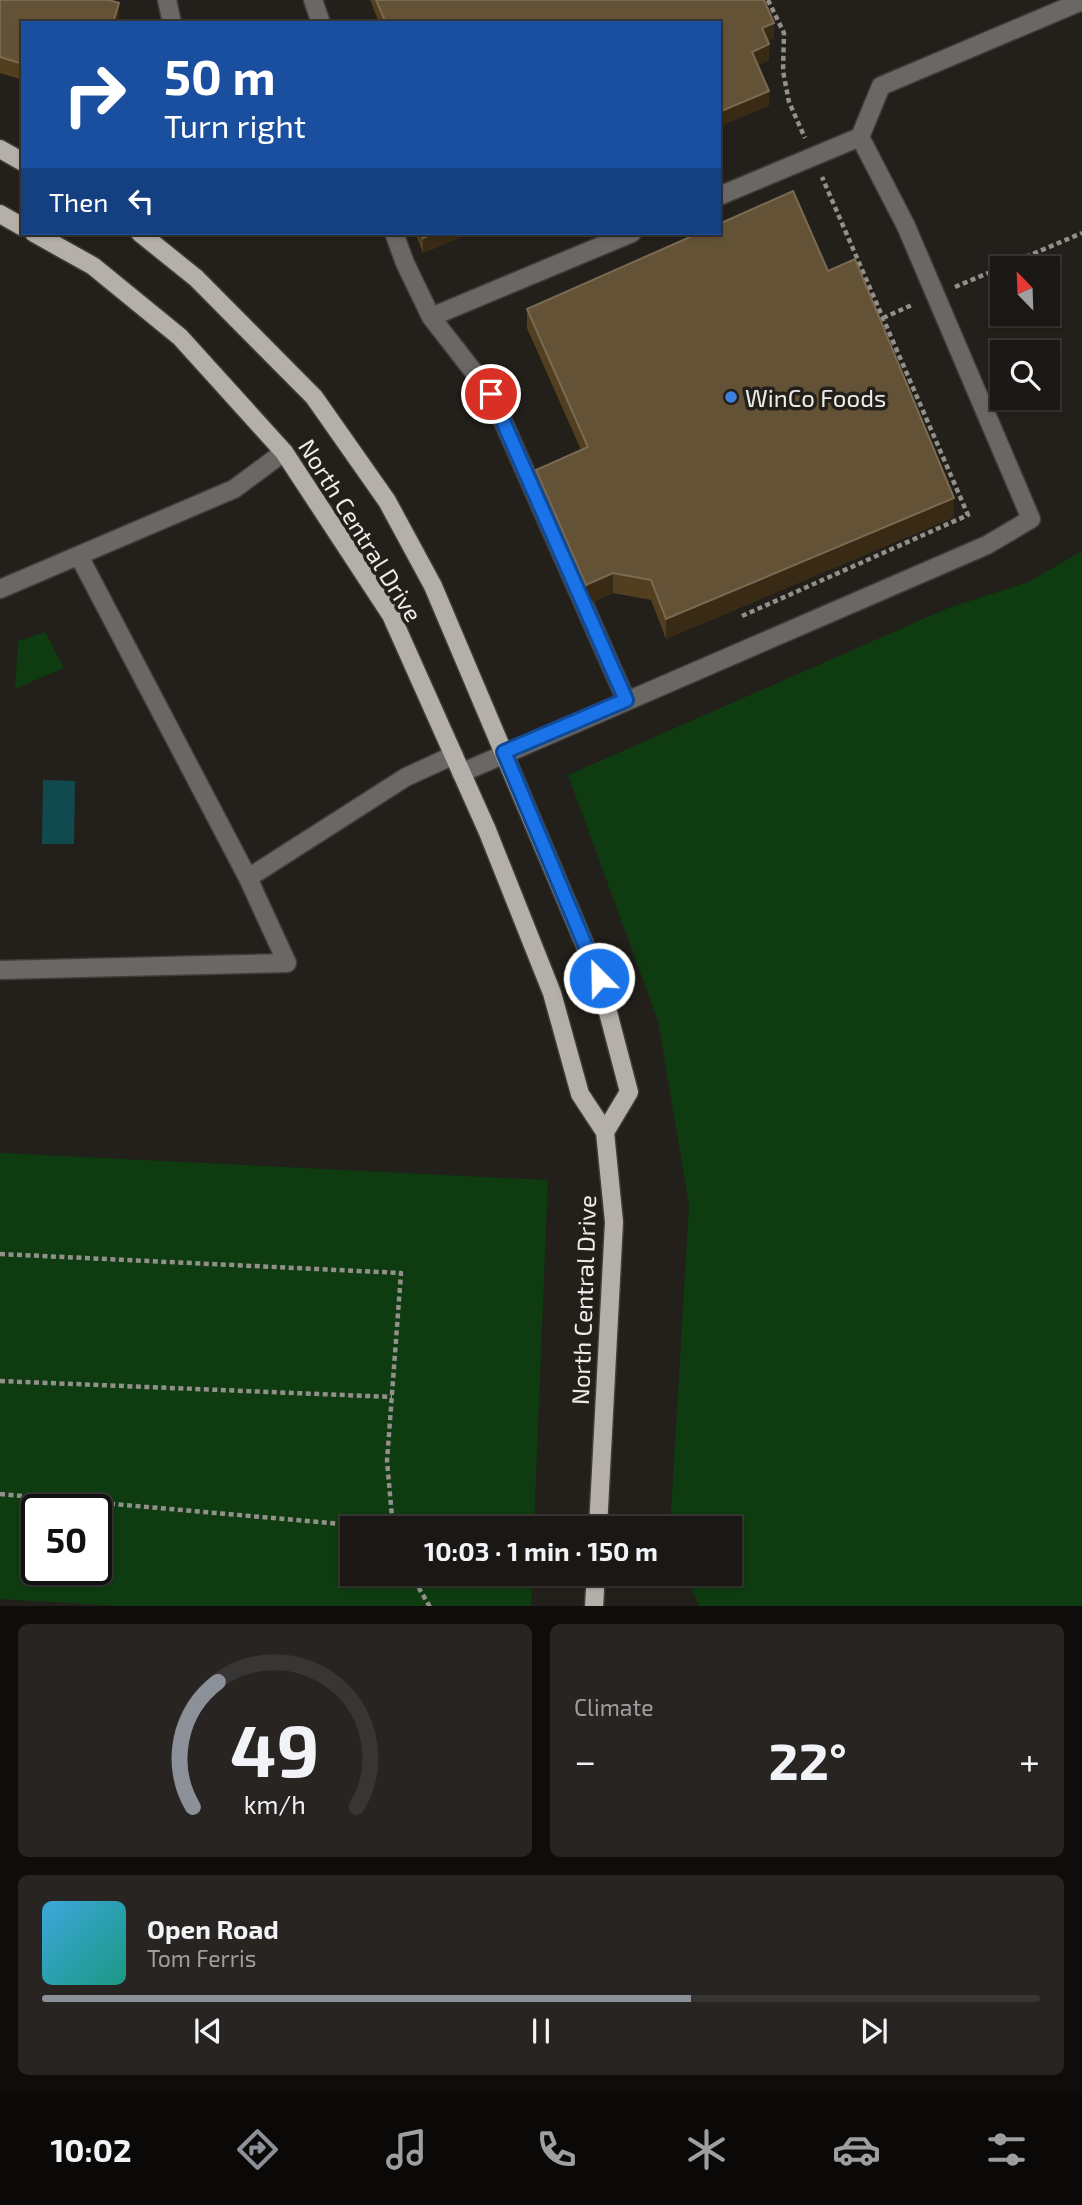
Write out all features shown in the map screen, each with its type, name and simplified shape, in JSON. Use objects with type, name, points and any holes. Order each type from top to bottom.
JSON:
[{"type":"main road","points":[[0,149],[21,161]]},
{"type":"main road","points":[[0,214],[21,226]]},
{"type":"main road","name":"North Central Drive","points":[[38,235],[93,266],[180,337],[284,452],[391,615],[487,830],[552,993],[580,1094],[605,1132],[614,1222],[599,1516]]},
{"type":"main road","points":[[142,235],[196,278],[314,397],[387,501],[433,586],[599,978],[629,1091],[605,1132]]},
{"type":"main road","points":[[594,1606],[595,1586]]},
{"type":"street","points":[[166,0],[171,21]]},
{"type":"street","points":[[313,0],[320,21]]},
{"type":"street","points":[[721,195],[860,137],[881,86],[1082,1]]},
{"type":"street","points":[[461,773],[504,752],[987,545],[1031,519],[906,226],[860,137]]},
{"type":"street","points":[[395,235],[431,317],[491,394],[626,700]]},
{"type":"street","points":[[431,317],[627,235]]},
{"type":"street","points":[[0,589],[234,489],[284,452]]},
{"type":"street","points":[[0,970],[287,964],[248,878],[79,556]]},
{"type":"street","points":[[248,878],[406,777],[454,755]]},
{"type":"path","points":[[743,616],[968,515],[789,102],[783,71],[783,33],[768,0]]},
{"type":"path","points":[[883,318],[1082,233]]},
{"type":"path","points":[[0,1254],[401,1272],[387,1461],[392,1516]]},
{"type":"path","points":[[0,1381],[392,1397]]},
{"type":"path","points":[[0,1494],[340,1524]]},
{"type":"path","points":[[418,1586],[430,1606]]},
{"type":"green space","points":[[1082,551],[1082,1606],[699,1606],[691,1586],[742,1586],[742,1516],[671,1516],[689,1205],[658,1021],[568,775],[948,608],[1028,582]]},
{"type":"green space","points":[[45,632],[64,668],[15,689],[18,641]]},
{"type":"green space","points":[[0,1153],[548,1180],[534,1516],[340,1516],[340,1586],[532,1586],[531,1606],[119,1606],[0,1599]]},
{"type":"water","points":[[43,780],[75,781],[74,844],[42,844]]},
{"type":"building","points":[[0,0],[109,0],[119,3],[114,21],[21,21],[21,63],[0,57]]},
{"type":"building","points":[[376,0],[764,0],[774,23],[762,28],[769,44],[752,52],[769,91],[721,111],[721,21],[385,21]]},
{"type":"building","name":"WinCo Foods","points":[[793,191],[828,271],[855,259],[954,498],[666,619],[651,580],[613,573],[586,585],[536,470],[588,447],[527,309],[694,235],[721,235],[721,223]]},
{"type":"place","name":"WinCo Foods","points":[[731,397]]},
{"type":"route","points":[[491,394],[626,700],[504,752],[599,978]]}]
